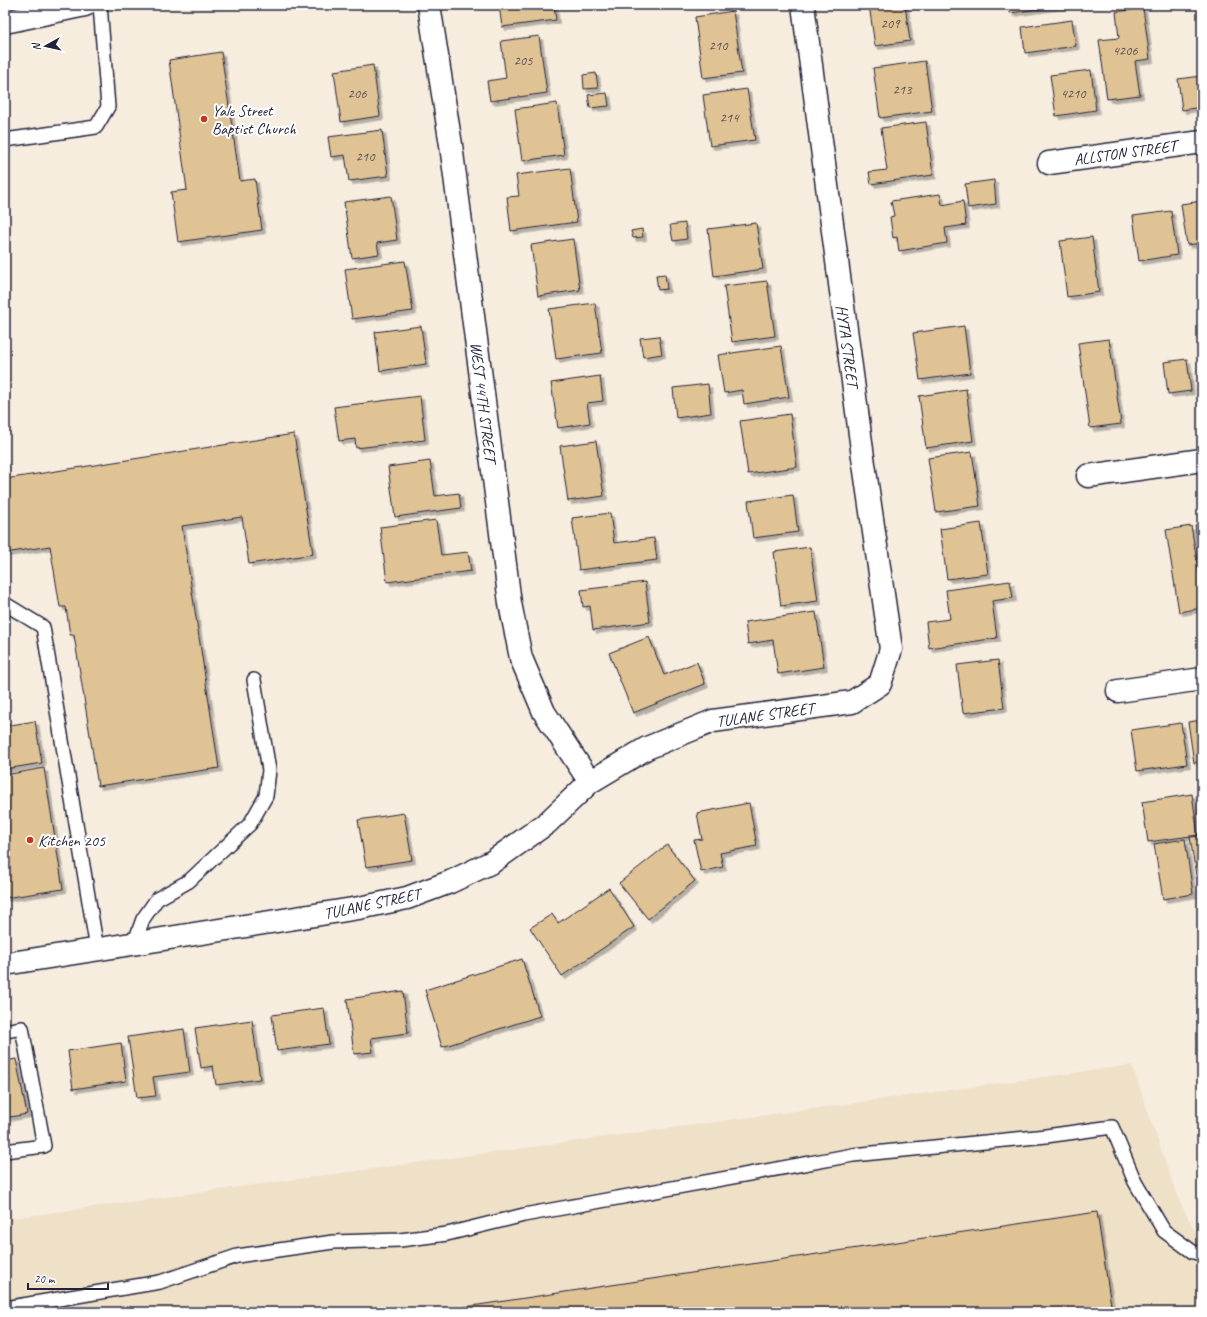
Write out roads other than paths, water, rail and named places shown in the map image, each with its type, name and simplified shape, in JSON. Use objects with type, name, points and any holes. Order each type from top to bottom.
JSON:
[{"type":"street","points":[[5,22],[85,5]]},
{"type":"street","name":"WEST 44TH STREET","points":[[429,5],[451,145],[511,610],[521,658],[544,712],[590,782]]},
{"type":"street","name":"HYTA STREET","points":[[803,5],[863,456],[891,650],[880,684]]},
{"type":"street","name":"ALLSTON STREET","points":[[1049,163],[1202,142]]},
{"type":"street","points":[[1088,476],[1202,460]]},
{"type":"street","points":[[1118,691],[1202,679]]},
{"type":"street","name":"TULANE STREET","points":[[5,964],[352,909],[407,898],[450,882],[492,862],[547,823],[590,782],[647,748],[713,721],[852,702],[880,684]]},
{"type":"lane","points":[[5,140],[96,127],[108,107],[100,5]]},
{"type":"lane","points":[[5,606],[7,605],[43,626],[97,949]]},
{"type":"lane","points":[[134,944],[143,919],[157,899],[189,881],[245,829],[250,824],[266,796],[268,770],[254,680]]},
{"type":"lane","points":[[5,1030],[22,1028],[44,1146],[5,1151]]},
{"type":"lane","points":[[5,1308],[160,1282],[237,1256],[333,1242],[400,1240],[446,1234],[524,1215],[853,1155],[1046,1136],[1112,1127],[1135,1182],[1164,1231],[1193,1252],[1202,1254]]},
{"type":"place","name":"Yale Street Baptist Church","points":[[204,119]]},
{"type":"place","name":"Kitchen 205","points":[[30,840]]}]
